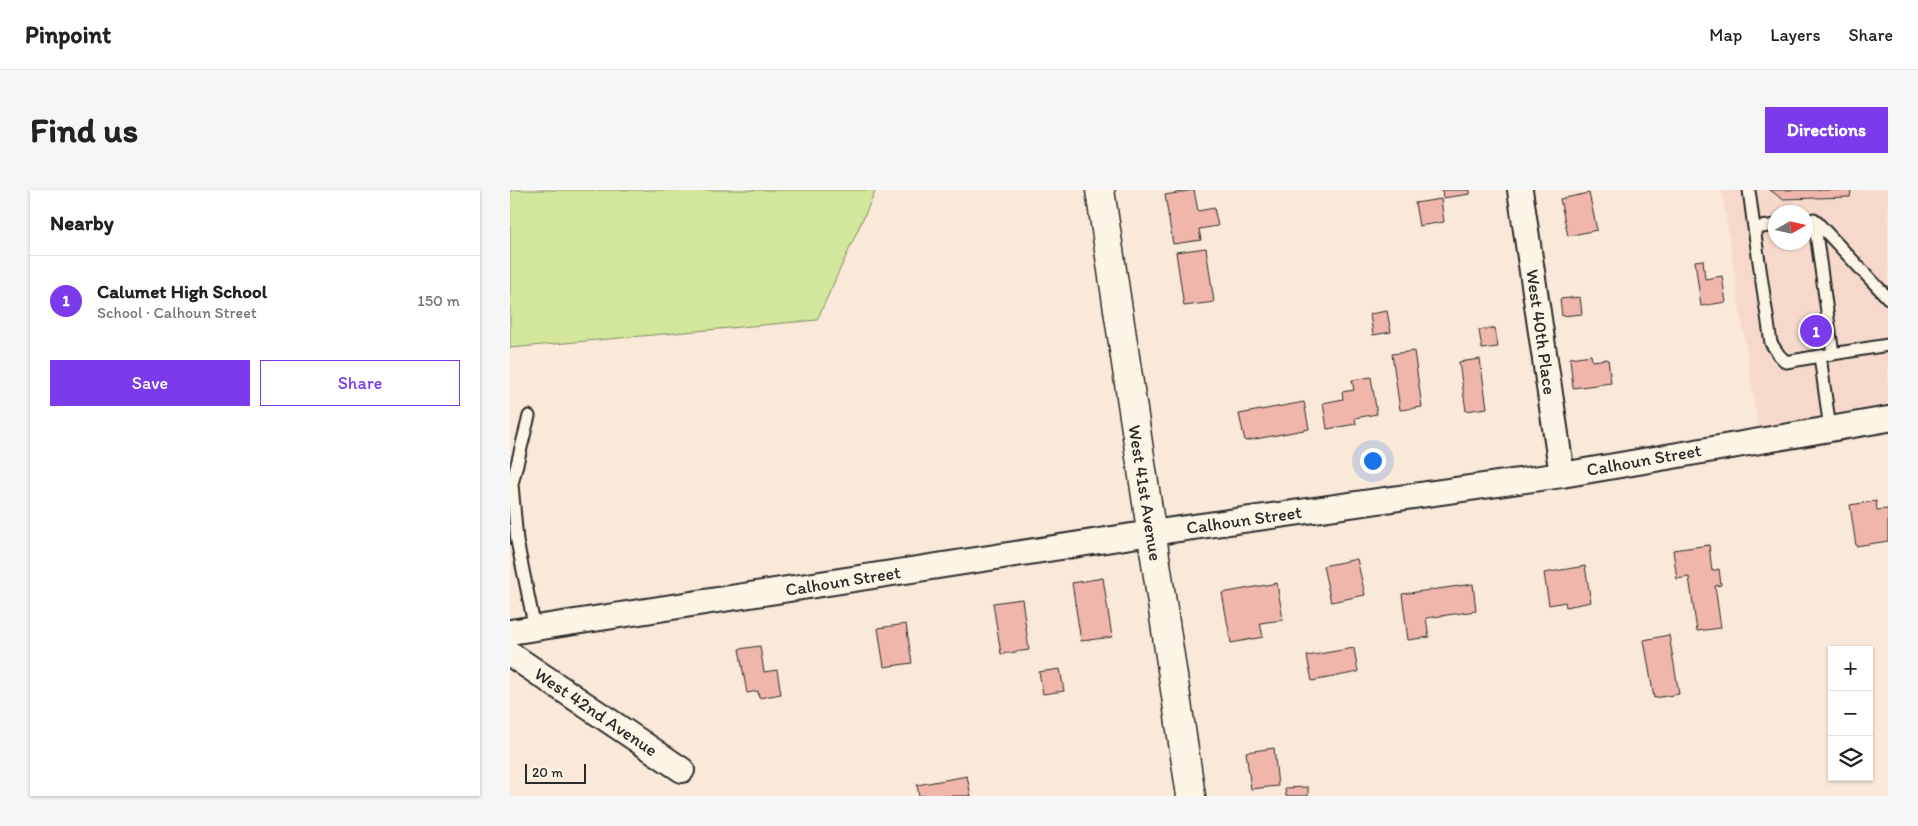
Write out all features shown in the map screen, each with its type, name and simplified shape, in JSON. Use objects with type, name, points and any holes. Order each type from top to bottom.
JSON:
[{"type":"street","name":"West 41st Avenue","points":[[1100,190],[1191,796]]},
{"type":"street","name":"West 40th Place","points":[[1520,190],[1562,475]]},
{"type":"street","name":"Calhoun Street","points":[[510,632],[1152,533],[1562,475],[1888,418]]},
{"type":"street","name":"West 42nd Avenue","points":[[510,654],[682,770]]},
{"type":"lane","points":[[1749,190],[1771,343],[1779,355],[1786,362],[1888,345]]},
{"type":"lane","points":[[1813,223],[1888,298]]},
{"type":"lane","points":[[1754,228],[1768,226]]},
{"type":"lane","points":[[1813,237],[1833,354]]},
{"type":"lane","points":[[1820,356],[1830,429]]},
{"type":"lane","points":[[529,416],[512,484],[518,542],[535,628]]},
{"type":"shaded area","points":[[1722,190],[1888,190],[1888,419],[1760,440]]},
{"type":"green space","points":[[510,190],[876,190],[817,320],[510,348]]},
{"type":"building","points":[[1194,190],[1198,211],[1214,208],[1218,226],[1199,229],[1201,240],[1173,244],[1165,195]]},
{"type":"building","points":[[1442,190],[1470,190],[1470,194],[1443,198]]},
{"type":"building","points":[[1770,190],[1851,190],[1850,197],[1782,199]]},
{"type":"building","points":[[1589,193],[1597,230],[1568,236],[1560,199]]},
{"type":"building","points":[[1441,199],[1444,222],[1419,226],[1415,203]]},
{"type":"building","points":[[1206,248],[1214,302],[1184,306],[1176,252]]},
{"type":"building","points":[[1703,260],[1705,279],[1722,276],[1726,302],[1701,306],[1695,261]]},
{"type":"building","points":[[1580,297],[1582,314],[1562,316],[1560,299]]},
{"type":"building","points":[[1387,311],[1391,332],[1373,335],[1370,314]]},
{"type":"building","points":[[1495,328],[1498,347],[1482,349],[1479,330]]},
{"type":"building","points":[[1414,351],[1422,407],[1400,410],[1392,354]]},
{"type":"building","points":[[1591,355],[1592,361],[1608,359],[1611,383],[1573,388],[1570,358]]},
{"type":"building","points":[[1480,359],[1487,408],[1466,411],[1459,362]]},
{"type":"building","points":[[1371,377],[1377,414],[1355,418],[1356,424],[1327,429],[1323,403],[1343,399],[1342,392],[1354,390],[1352,380]]},
{"type":"building","points":[[1304,402],[1309,429],[1245,441],[1239,414]]},
{"type":"building","points":[[1876,501],[1877,510],[1888,509],[1888,541],[1856,546],[1850,505]]},
{"type":"building","points":[[1709,545],[1712,571],[1719,569],[1721,585],[1715,586],[1721,628],[1697,631],[1689,577],[1677,579],[1673,550]]},
{"type":"building","points":[[1357,559],[1365,595],[1331,602],[1323,566]]},
{"type":"building","points":[[1585,566],[1591,602],[1566,607],[1565,602],[1549,605],[1544,573]]},
{"type":"building","points":[[1103,578],[1112,637],[1081,641],[1072,583]]},
{"type":"building","points":[[1277,583],[1283,620],[1260,623],[1263,637],[1231,643],[1222,593]]},
{"type":"building","points":[[1473,584],[1476,611],[1426,618],[1429,637],[1408,640],[1402,594]]},
{"type":"building","points":[[1022,599],[1029,650],[1001,654],[993,603]]},
{"type":"building","points":[[906,624],[912,663],[884,667],[878,628]]},
{"type":"building","points":[[1669,635],[1679,694],[1654,698],[1644,640]]},
{"type":"building","points":[[760,646],[764,672],[777,670],[781,694],[759,698],[758,691],[747,693],[739,649]]},
{"type":"building","points":[[1354,648],[1358,672],[1312,681],[1307,656]]},
{"type":"building","points":[[1060,669],[1064,691],[1043,694],[1039,672]]},
{"type":"building","points":[[1274,748],[1278,786],[1251,789],[1246,752]]},
{"type":"building","points":[[967,776],[971,796],[919,796],[917,785]]},
{"type":"building","points":[[1308,787],[1308,796],[1286,796],[1285,788]]},
{"type":"place","name":"Calumet High School","points":[[1816,331]]}]
